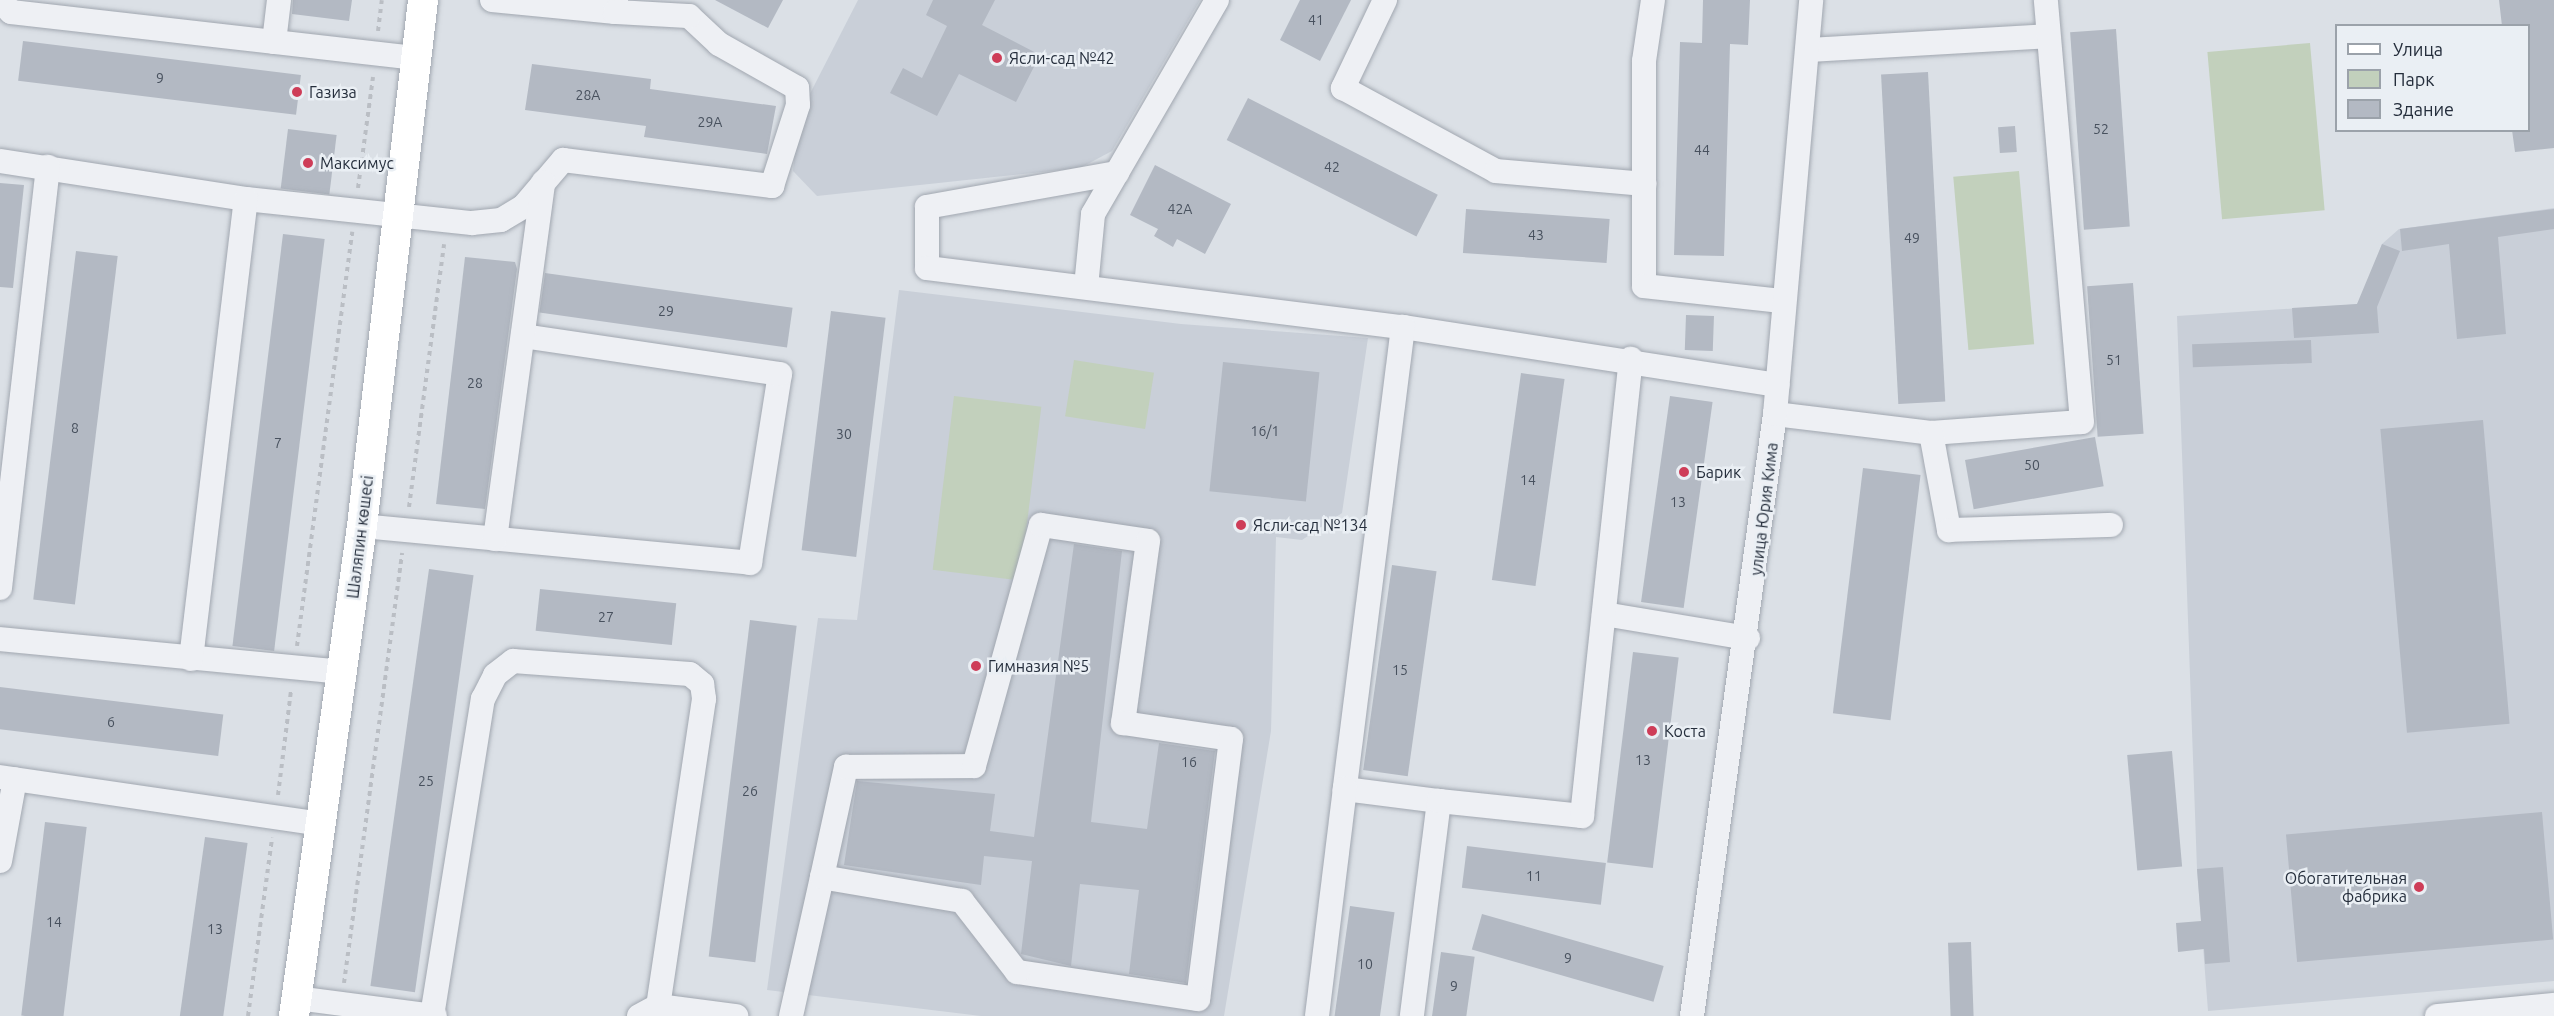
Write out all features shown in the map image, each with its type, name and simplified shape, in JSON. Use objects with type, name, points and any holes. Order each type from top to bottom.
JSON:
[{"type":"main road","name":"Шаляпин көшесі","points":[[295,1007],[362,526],[396,217],[423,0]]},
{"type":"street","points":[[0,0],[11,12],[49,8],[274,42],[416,58]]},
{"type":"street","points":[[274,42],[279,0]]},
{"type":"street","points":[[0,161],[246,199],[447,222],[501,220],[524,207],[544,178],[563,160],[772,186],[798,105],[797,88],[720,44],[695,8],[492,0]]},
{"type":"street","points":[[1086,287],[1093,214],[1217,0]]},
{"type":"street","points":[[1385,0],[1343,88],[1496,171],[1644,184]]},
{"type":"street","points":[[1653,0],[1644,61],[1644,286],[1781,302]]},
{"type":"street","name":"улица Юрия Кима","points":[[1692,1016],[1748,638],[1775,414],[1781,302],[1808,50],[1811,0]]},
{"type":"street","points":[[1775,414],[1931,433],[2082,422],[2046,0]]},
{"type":"street","points":[[1808,50],[2048,36]]},
{"type":"street","points":[[0,588],[48,167]]},
{"type":"street","points":[[1117,173],[927,207],[927,268],[1403,327],[1631,359],[1778,385]]},
{"type":"street","points":[[495,539],[544,178]]},
{"type":"street","points":[[191,659],[246,199]]},
{"type":"street","points":[[1317,1016],[1403,327]]},
{"type":"street","points":[[362,526],[750,563],[780,374],[524,336]]},
{"type":"street","points":[[1345,789],[1582,816],[1631,359]]},
{"type":"street","points":[[1931,433],[1949,530],[2111,525]]},
{"type":"street","points":[[791,1016],[846,767],[974,766],[1041,525],[1148,541],[1123,723],[1232,739],[1198,999],[1017,972],[962,901],[822,877]]},
{"type":"street","points":[[1604,614],[1748,638]]},
{"type":"street","points":[[0,639],[341,672]]},
{"type":"street","points":[[295,1007],[341,1004],[434,1016],[483,699],[495,675],[513,661],[690,674],[702,684],[704,699],[649,1011],[736,1016]]},
{"type":"street","points":[[0,861],[8,778],[321,824]]},
{"type":"street","points":[[1412,1016],[1439,801]]},
{"type":"street","points":[[2437,1016],[2554,1005]]},
{"type":"path","points":[[248,1016],[382,0]]},
{"type":"path","points":[[341,1004],[447,222]]},
{"type":"shaded area","name":"Ясли-сад №42","points":[[858,0],[1200,0],[1112,151],[1080,168],[817,196],[793,171],[798,117]]},
{"type":"shaded area","points":[[2554,208],[2554,981],[2208,1011],[2197,869],[2177,316],[2361,304],[2382,244],[2399,229]]},
{"type":"shaded area","name":"Гимназия №5","points":[[899,290],[1181,324],[1368,338],[1342,513],[1302,540],[1276,537],[1271,731],[1224,1016],[981,1016],[767,990],[818,618],[857,620]]},
{"type":"green space","points":[[2310,43],[2325,210],[2222,219],[2207,52]]},
{"type":"green space","points":[[2019,171],[2034,344],[1968,350],[1953,177]]},
{"type":"green space","points":[[1074,360],[1154,373],[1145,429],[1065,416]]},
{"type":"green space","points":[[954,396],[1041,407],[1020,580],[933,570]]},
{"type":"building","points":[[293,0],[352,0],[349,21],[292,14]]},
{"type":"building","points":[[715,0],[783,0],[768,28]]},
{"type":"building","points":[[933,0],[995,0],[982,25],[1040,55],[1016,102],[959,74],[937,116],[890,93],[903,68],[922,78],[947,26],[926,15]]},
{"type":"building","points":[[1300,0],[1351,0],[1320,61],[1280,40]]},
{"type":"building","points":[[1703,0],[1750,0],[1748,45],[1730,44],[1724,256],[1674,255],[1680,42],[1702,43]]},
{"type":"building","points":[[2499,0],[2554,0],[2554,148],[2515,152],[2512,132],[2530,132],[2530,24],[2502,24]]},
{"type":"building","points":[[2116,29],[2130,227],[2084,230],[2070,32]]},
{"type":"building","points":[[23,41],[301,75],[296,115],[18,81]]},
{"type":"building","points":[[532,64],[651,79],[650,89],[776,106],[767,154],[644,137],[646,126],[525,110]]},
{"type":"building","points":[[1928,72],[1945,402],[1898,404],[1881,74]]},
{"type":"building","points":[[1248,98],[1438,195],[1416,237],[1227,140]]},
{"type":"building","points":[[2015,126],[2017,152],[2000,153],[1998,127]]},
{"type":"building","name":"Максимус","points":[[288,129],[337,135],[329,195],[281,189]]},
{"type":"building","points":[[1155,165],[1231,204],[1205,254],[1177,239],[1173,247],[1154,236],[1158,229],[1130,215]]},
{"type":"building","points":[[0,183],[24,185],[13,288],[0,287]]},
{"type":"building","points":[[1466,209],[1610,219],[1607,263],[1463,253]]},
{"type":"building","points":[[2554,209],[2554,229],[2498,237],[2506,334],[2457,339],[2449,244],[2402,251],[2400,229]]},
{"type":"building","points":[[283,234],[325,239],[274,651],[232,646]]},
{"type":"building","points":[[2382,244],[2400,251],[2377,307],[2379,333],[2294,338],[2292,308],[2357,304]]},
{"type":"building","points":[[76,251],[118,256],[75,605],[33,599]]},
{"type":"building","points":[[465,257],[515,262],[517,269],[485,509],[436,504]]},
{"type":"building","points":[[545,273],[793,308],[787,347],[539,313]]},
{"type":"building","points":[[2133,283],[2144,434],[2098,437],[2087,286]]},
{"type":"building","points":[[831,311],[886,318],[856,557],[802,550]]},
{"type":"building","points":[[1686,315],[1714,316],[1713,351],[1685,350]]},
{"type":"building","points":[[2311,340],[2312,363],[2193,367],[2192,344]]},
{"type":"building","points":[[1223,362],[1319,372],[1306,501],[1209,491]]},
{"type":"building","points":[[1521,373],[1565,379],[1535,586],[1492,580]]},
{"type":"building","points":[[1670,396],[1713,402],[1684,608],[1641,602]]},
{"type":"building","points":[[2483,420],[2510,724],[2407,733],[2380,429]]},
{"type":"building","points":[[2095,437],[2104,486],[1974,509],[1965,460]]},
{"type":"building","points":[[1863,468],[1921,475],[1890,720],[1833,713]]},
{"type":"building","points":[[1074,544],[1122,551],[1091,822],[1147,829],[1159,743],[1215,751],[1186,983],[1129,974],[1139,890],[1080,884],[1071,966],[1021,954],[1032,861],[984,856],[981,885],[844,865],[857,781],[995,794],[990,831],[1034,837]]},
{"type":"building","points":[[1392,565],[1437,571],[1408,776],[1363,770]]},
{"type":"building","points":[[429,569],[474,575],[415,992],[370,986]]},
{"type":"building","points":[[540,589],[676,603],[672,645],[536,631]]},
{"type":"building","points":[[750,620],[797,626],[755,962],[709,956]]},
{"type":"building","points":[[1633,652],[1679,658],[1653,868],[1607,862]]},
{"type":"building","points":[[0,687],[223,714],[218,756],[0,729]]},
{"type":"building","points":[[2172,751],[2182,867],[2137,870],[2127,755]]},
{"type":"building","name":"Обогатительная фабрика","points":[[2542,812],[2553,940],[2297,962],[2286,834]]},
{"type":"building","points":[[45,822],[87,827],[63,1016],[21,1016]]},
{"type":"building","points":[[205,837],[248,843],[223,1016],[180,1016]]},
{"type":"building","points":[[1467,846],[1606,863],[1601,905],[1462,888]]},
{"type":"building","points":[[2223,867],[2230,962],[2205,964],[2204,949],[2178,952],[2176,923],[2201,921],[2197,869]]},
{"type":"building","points":[[1350,906],[1395,912],[1380,1016],[1335,1016]]},
{"type":"building","points":[[1482,914],[1664,966],[1653,1002],[1472,950]]},
{"type":"building","points":[[1971,942],[1974,1016],[1951,1016],[1948,943]]},
{"type":"building","points":[[1441,952],[1475,957],[1466,1016],[1432,1016]]},
{"type":"place","name":"Ясли-сад №42","points":[[997,58]]},
{"type":"place","name":"Газиза","points":[[297,92]]},
{"type":"place","name":"Максимус","points":[[308,163]]},
{"type":"place","name":"Барик","points":[[1684,472]]},
{"type":"place","name":"Ясли-сад №134","points":[[1241,525]]},
{"type":"place","name":"Гимназия №5","points":[[976,666]]},
{"type":"place","name":"Коста","points":[[1652,731]]},
{"type":"place","name":"Обогатительная фабрика","points":[[2419,887]]}]
